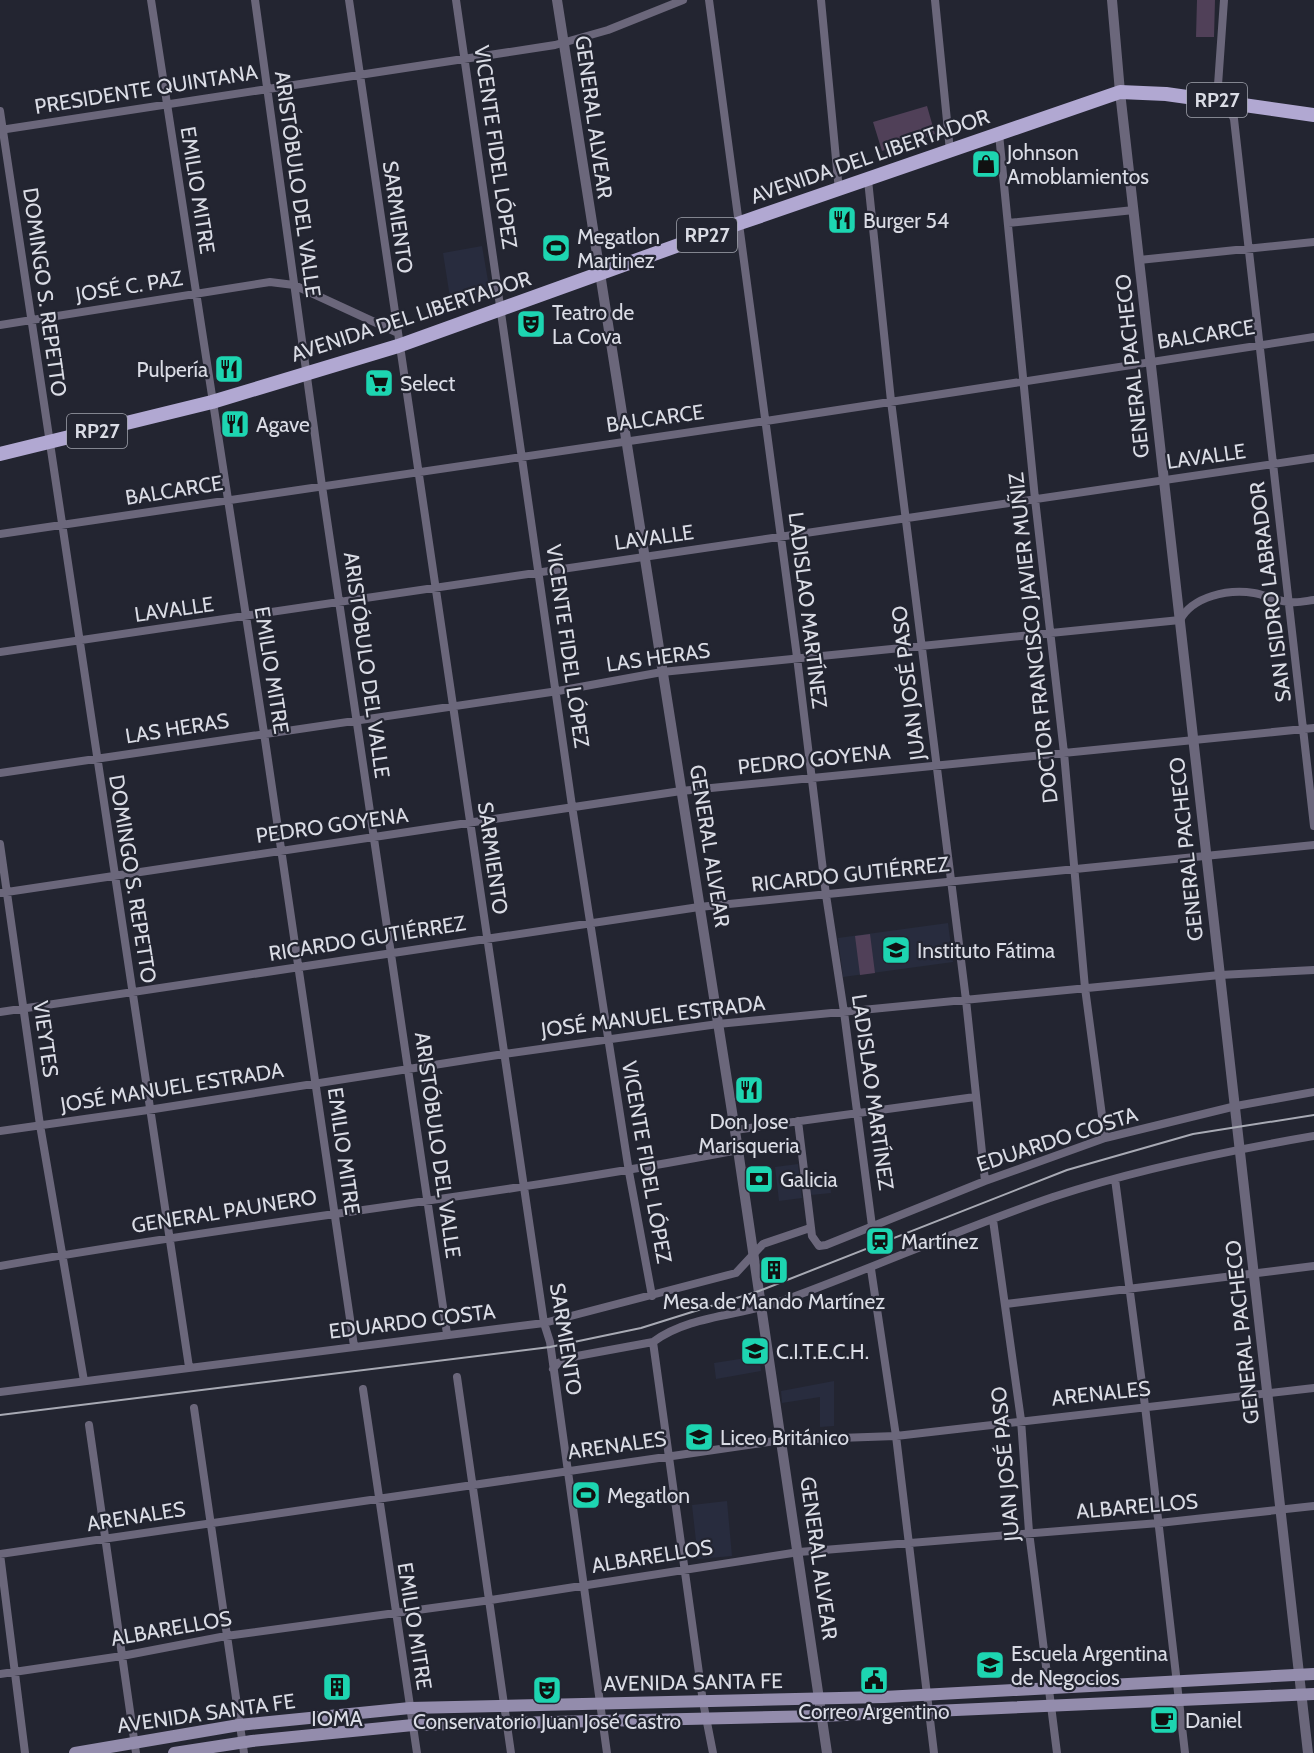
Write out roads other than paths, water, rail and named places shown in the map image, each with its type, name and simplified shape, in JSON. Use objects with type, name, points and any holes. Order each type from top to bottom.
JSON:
[{"type":"main road","name":"AVENIDA DEL LIBERTADOR","points":[[0,454],[212,402],[307,373],[397,339],[500,310],[740,223],[1120,92],[1135,91],[1225,101],[1314,115]]},
{"type":"main road","name":"AVENIDA SANTA FE","points":[[75,1753],[135,1748],[239,1725],[410,1708],[819,1699],[1314,1674]]},
{"type":"main road","name":"AVENIDA SANTA FE","points":[[174,1753],[243,1748],[413,1725],[821,1716],[1177,1698],[1314,1694]]},
{"type":"street","name":"EMILIO MITRE","points":[[151,0],[264,733],[354,1346]]},
{"type":"street","name":"ARISTÓBULO DEL VALLE","points":[[255,0],[322,486],[447,1334]]},
{"type":"street","name":"SARMIENTO","points":[[349,0],[397,339],[544,1323],[553,1369],[607,1753]]},
{"type":"street","name":"VICENTE FIDEL LÓPEZ","points":[[456,0],[520,456],[558,691],[572,806],[592,922],[629,1172],[652,1296]]},
{"type":"street","name":"GENERAL ALVEAR","points":[[557,0],[735,1130],[827,1753]]},
{"type":"street","name":"PRESIDENTE QUINTANA","points":[[1,129],[564,43],[608,30],[683,0]]},
{"type":"street","name":"LADISLAO MARTÍNEZ","points":[[709,0],[797,657],[826,895],[872,1226]]},
{"type":"street","points":[[820,0],[838,191]]},
{"type":"street","points":[[935,0],[950,151]]},
{"type":"street","name":"GENERAL PACHECO","points":[[1112,0],[1120,92],[1308,1753]]},
{"type":"street","name":"SAN ISIDRO LABRADOR","points":[[1224,0],[1218,85],[1234,119],[1247,250],[1314,826]]},
{"type":"street","name":"DOMINGO S. REPETTO","points":[[0,111],[133,993],[148,1110],[189,1367]]},
{"type":"street","name":"DOCTOR FRANCISCO JAVIER MUÑIZ","points":[[999,134],[1035,499],[1064,753],[1085,988],[1105,1138]]},
{"type":"street","name":"JUAN JOSÉ PASO","points":[[868,180],[891,401],[966,1000],[985,1181]]},
{"type":"street","points":[[1008,222],[1134,210]]},
{"type":"street","points":[[1139,260],[1314,242]]},
{"type":"street","name":"JOSÉ C. PAZ","points":[[0,325],[270,282],[294,285],[397,339]]},
{"type":"street","name":"BALCARCE","points":[[0,534],[766,421],[1314,337]]},
{"type":"street","name":"LAVALLE","points":[[0,652],[1314,458]]},
{"type":"street","points":[[1180,620],[1189,606],[1213,596],[1255,593],[1289,603],[1314,600]]},
{"type":"street","name":"LAS HERAS","points":[[0,773],[558,691],[662,672],[1180,620]]},
{"type":"street","name":"PEDRO GOYENA","points":[[3,892],[681,791],[1314,728]]},
{"type":"street","name":"VIEYTES","points":[[0,844],[3,892],[24,1008],[61,1255],[84,1381]]},
{"type":"street","name":"RICARDO GUTIÉRREZ","points":[[0,1012],[592,922],[699,908],[1207,857],[1314,844]]},
{"type":"street","name":"JOSÉ MANUEL ESTRADA","points":[[0,1131],[409,1068],[718,1024],[1220,975],[1314,970]]},
{"type":"street","name":"EDUARDO COSTA","points":[[0,1392],[544,1323],[736,1273],[763,1244],[810,1228],[819,1246],[832,1244],[985,1181],[1105,1138],[1236,1106],[1314,1092]]},
{"type":"street","points":[[735,1130],[975,1097]]},
{"type":"street","points":[[798,1121],[810,1228]]},
{"type":"street","points":[[553,1369],[558,1363],[577,1356],[653,1342],[665,1333],[688,1325],[761,1308],[871,1269],[1053,1197],[1241,1148],[1314,1136]]},
{"type":"street","name":"GENERAL PAUNERO","points":[[0,1266],[334,1213],[629,1172],[738,1150]]},
{"type":"street","points":[[1115,1179],[1145,1406],[1185,1753]]},
{"type":"street","name":"JUAN JOSÉ PASO","points":[[993,1220],[1021,1420],[1029,1532],[1057,1753]]},
{"type":"street","points":[[1006,1304],[1314,1266]]},
{"type":"street","points":[[871,1269],[896,1436],[925,1694],[934,1753]]},
{"type":"street","points":[[653,1342],[703,1702],[713,1753]]},
{"type":"street","points":[[457,1377],[512,1753]]},
{"type":"street","name":"ARENALES","points":[[0,1554],[782,1440],[896,1436],[1314,1388]]},
{"type":"street","name":"EMILIO MITRE","points":[[363,1389],[377,1499],[417,1753]]},
{"type":"street","points":[[194,1408],[243,1748]]},
{"type":"street","points":[[89,1425],[135,1748]]},
{"type":"street","name":"ALBARELLOS","points":[[0,1674],[122,1656],[226,1636],[490,1600],[799,1552],[909,1541],[1159,1523],[1314,1506]]},
{"type":"street","points":[[0,1554],[25,1753]]},
{"type":"railway","points":[[0,1415],[550,1347],[641,1328],[759,1291],[1067,1170],[1193,1134],[1314,1115]]},
{"type":"place","name":"Johnson Amoblamientos","points":[[986,164]]},
{"type":"place","name":"Burger 54","points":[[842,220]]},
{"type":"place","name":"Megatlon Martinez","points":[[556,248]]},
{"type":"place","name":"Teatro de La Cova","points":[[531,324]]},
{"type":"place","name":"Pulpería","points":[[229,369]]},
{"type":"place","name":"Select","points":[[379,383]]},
{"type":"place","name":"Agave","points":[[235,424]]},
{"type":"place","name":"Instituto Fátima","points":[[896,950]]},
{"type":"place","name":"Don Jose Marisqueria","points":[[749,1090]]},
{"type":"place","name":"Galicia","points":[[759,1179]]},
{"type":"place","name":"Martínez","points":[[880,1241]]},
{"type":"place","name":"Mesa de Mando Martínez","points":[[774,1270]]},
{"type":"place","name":"C.I.T.E.C.H.","points":[[755,1351]]},
{"type":"place","name":"Liceo Británico","points":[[699,1437]]},
{"type":"place","name":"Megatlon","points":[[586,1495]]},
{"type":"place","name":"Escuela Argentina de Negocios","points":[[990,1665]]},
{"type":"place","name":"Correo Argentino","points":[[874,1680]]},
{"type":"place","name":"IOMA","points":[[337,1687]]},
{"type":"place","name":"Conservatorio Juan José Castro","points":[[547,1690]]},
{"type":"place","name":"Daniel","points":[[1164,1720]]}]
